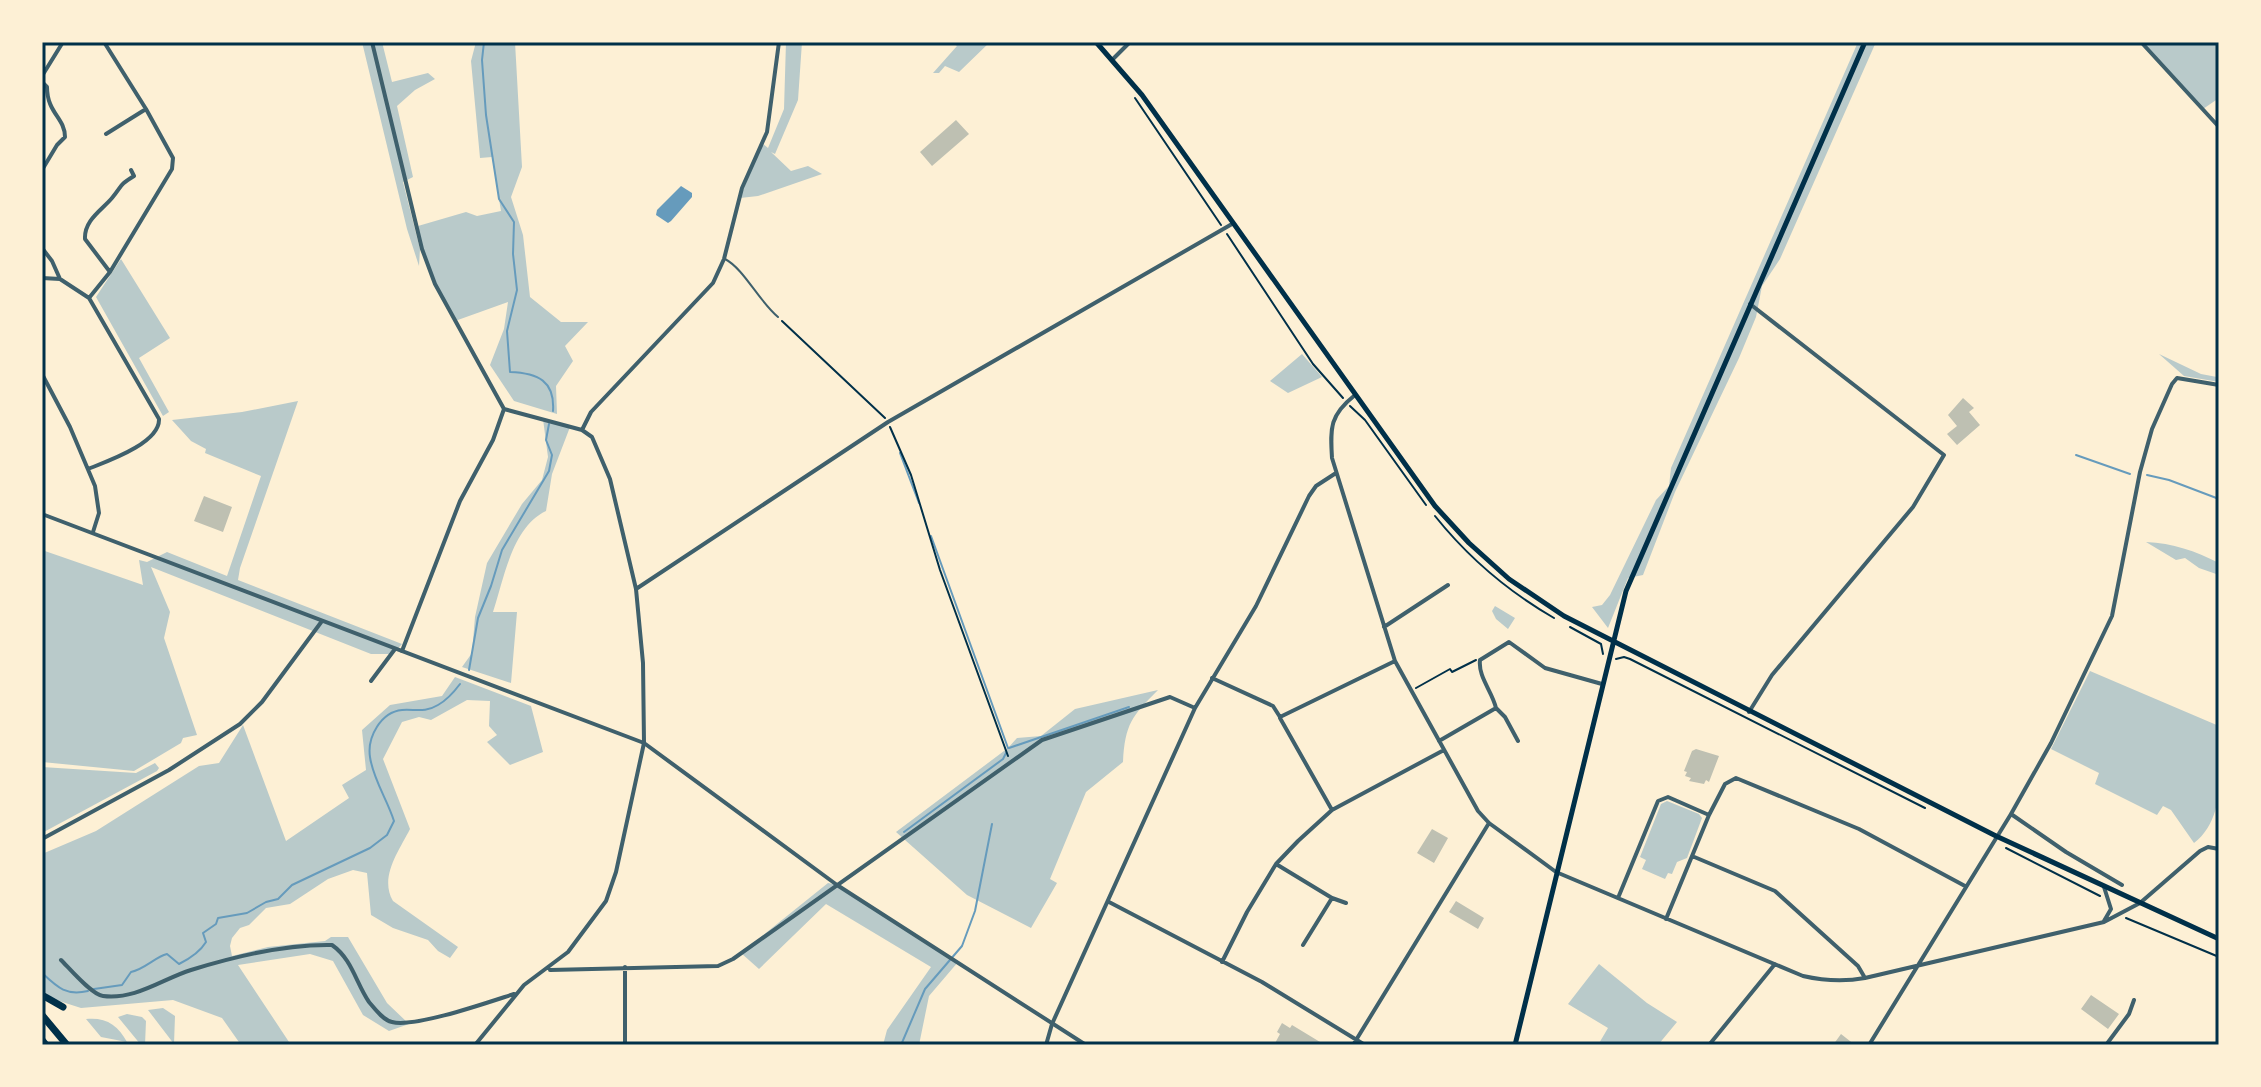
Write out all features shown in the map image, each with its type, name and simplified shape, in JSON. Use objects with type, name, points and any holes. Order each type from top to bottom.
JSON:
[{"type":"highway","points":[[42,995],[63,1007]]},
{"type":"highway","points":[[42,1015],[67,1045]]},
{"type":"highway","points":[[42,1040],[46,1045]]},
{"type":"main road","points":[[1096,42],[1113,59],[1435,506],[1469,543],[1509,579],[1564,616],[1749,712],[1996,836],[2219,939]]},
{"type":"main road","points":[[1515,1045],[1626,591],[1865,42]]},
{"type":"street","points":[[42,76],[63,42]]},
{"type":"street","points":[[89,298],[110,272],[172,169],[173,158],[104,42]]},
{"type":"street","points":[[372,42],[422,249],[435,284],[504,409],[582,430],[592,437],[610,479],[636,589],[643,663],[644,743],[616,872],[606,901],[568,952],[515,994],[475,1045]]},
{"type":"street","points":[[582,430],[591,412],[713,283],[724,259],[742,188],[767,132],[779,42]]},
{"type":"street","points":[[1113,59],[1130,42]]},
{"type":"street","points":[[2141,42],[2219,127]]},
{"type":"street","points":[[42,82],[47,87],[47,102],[65,130],[65,137],[42,170]]},
{"type":"street","points":[[106,134],[146,109]]},
{"type":"street","points":[[110,272],[84,234],[98,209],[112,198],[119,185],[134,176],[131,170]]},
{"type":"street","points":[[636,589],[888,422],[1232,224]]},
{"type":"street","points":[[42,248],[60,279]]},
{"type":"street","points":[[42,278],[60,279],[89,298],[159,419],[160,425],[151,437],[88,469]]},
{"type":"street","points":[[1749,712],[1772,675],[1913,507],[1944,455],[1750,304]]},
{"type":"street","points":[[42,374],[59,403],[99,500],[93,532]]},
{"type":"street","points":[[1869,1045],[2011,814],[2051,743],[2112,616],[2140,472],[2152,429],[2172,384],[2177,378],[2219,385]]},
{"type":"street","points":[[1355,395],[1339,408],[1330,434],[1336,473],[1395,661],[1478,811],[1489,823],[1556,872],[1775,964],[1825,981],[1865,978],[2104,922],[2140,903],[2200,851],[2208,847],[2219,849]]},
{"type":"street","points":[[402,651],[449,529],[493,440],[504,409]]},
{"type":"street","points":[[1046,1045],[1052,1024],[1195,708],[1256,606],[1309,496],[1316,486],[1336,473]]},
{"type":"street","points":[[42,514],[644,743],[837,885],[1086,1045]]},
{"type":"street","points":[[1384,627],[1448,585]]},
{"type":"street","points":[[42,839],[169,770],[240,724],[262,702],[322,621]]},
{"type":"street","points":[[1518,741],[1505,717],[1496,708],[1479,667],[1480,660],[1509,642],[1545,668],[1602,684]]},
{"type":"street","points":[[371,681],[395,649]]},
{"type":"street","points":[[390,659],[396,666]]},
{"type":"street","points":[[1280,717],[1395,661]]},
{"type":"street","points":[[1212,678],[1273,706],[1332,810]]},
{"type":"street","points":[[547,970],[718,966],[733,959],[1042,740],[1170,697],[1195,708]]},
{"type":"street","points":[[1439,741],[1496,708]]},
{"type":"street","points":[[1222,962],[1276,864],[1332,810],[1444,750]]},
{"type":"street","points":[[1666,919],[1709,815],[1729,781],[1742,779],[1859,829],[1966,886]]},
{"type":"street","points":[[1618,898],[1658,801],[1668,797],[1709,815]]},
{"type":"street","points":[[2011,814],[2122,885]]},
{"type":"street","points":[[1354,1043],[1489,823]]},
{"type":"street","points":[[1692,856],[1775,891],[1858,966],[1865,978]]},
{"type":"street","points":[[1276,864],[1332,898],[1346,903]]},
{"type":"street","points":[[2104,887],[2111,902],[2104,922]]},
{"type":"street","points":[[1303,945],[1332,898]]},
{"type":"street","points":[[1108,901],[1291,999],[1354,1043],[1365,1045]]},
{"type":"street","points":[[61,960],[95,993],[106,996],[145,991],[189,971],[268,951],[332,945],[344,956],[371,1004],[384,1018],[393,1022],[428,1018],[515,994]]},
{"type":"street","points":[[1709,1045],[1775,964]]},
{"type":"street","points":[[625,967],[625,1045]]},
{"type":"street","points":[[2106,1045],[2129,1014],[2134,1000]]},
{"type":"lane","points":[[724,259],[735,264],[756,295],[778,317]]},
{"type":"path","points":[[1135,97],[1313,364],[1355,414],[1365,420],[1426,505]]},
{"type":"path","points":[[778,317],[888,422],[911,475],[940,570],[1010,761]]},
{"type":"path","points":[[1435,516],[1503,584],[1555,618]]},
{"type":"path","points":[[1567,625],[1601,644],[1602,653],[1618,660],[1624,657],[1630,659],[1925,808]]},
{"type":"path","points":[[1411,691],[1450,669],[1452,672],[1480,660]]},
{"type":"path","points":[[2007,849],[2111,902]]},
{"type":"path","points":[[2123,914],[2128,921],[2219,957]]},
{"type":"shaded area","points":[[362,42],[382,42],[392,82],[428,73],[435,79],[415,90],[397,106],[413,177],[403,182],[420,249],[419,266],[407,229]]},
{"type":"shaded area","points":[[476,42],[515,42],[522,167],[511,197],[523,235],[530,297],[561,322],[588,322],[565,346],[573,361],[556,386],[557,414],[514,401],[490,365],[504,329],[508,302],[455,321],[433,275],[418,226],[466,212],[477,216],[501,211],[492,157],[480,158],[471,61]]},
{"type":"shaded area","points":[[786,42],[802,42],[798,100],[775,154],[771,152],[791,171],[808,166],[822,174],[758,196],[740,198],[762,143],[768,148],[784,109]]},
{"type":"shaded area","points":[[951,42],[990,42],[959,72],[945,66],[939,73],[933,73],[957,46]]},
{"type":"shaded area","points":[[1858,42],[1876,42],[1780,259],[1762,286],[1756,317],[1675,492],[1643,575],[1628,578],[1608,628],[1592,607],[1602,605],[1610,595],[1656,500],[1669,486],[1671,468]]},
{"type":"shaded area","points":[[2141,42],[2219,42],[2219,98],[2203,109]]},
{"type":"shaded area","points":[[121,259],[170,338],[139,358],[169,412],[163,416],[96,297]]},
{"type":"shaded area","points":[[1302,354],[1322,377],[1288,393],[1270,381]]},
{"type":"shaded area","points":[[2159,354],[2201,374],[2217,377],[2219,382],[2184,376]]},
{"type":"shaded area","points":[[298,401],[238,580],[402,644],[393,654],[371,654],[151,567],[170,612],[164,638],[197,735],[183,738],[181,743],[134,771],[42,762],[42,550],[143,585],[139,560],[147,562],[167,552],[227,576],[261,476],[205,453],[206,449],[191,441],[172,420],[242,412]]},
{"type":"shaded area","points":[[543,419],[570,427],[552,474],[546,511],[534,519],[517,541],[493,612],[517,612],[511,683],[462,667],[472,653],[475,617],[487,563],[522,504],[542,480],[548,457]]},
{"type":"shaded area","points":[[2146,542],[2175,546],[2219,563],[2219,575],[2199,568],[2185,558],[2176,560]]},
{"type":"shaded area","points":[[1495,606],[1515,618],[1508,629],[1496,619],[1492,611]]},
{"type":"shaded area","points":[[2090,671],[2219,726],[2217,804],[2205,832],[2194,843],[2171,810],[2163,806],[2157,815],[2095,784],[2099,773],[2051,749]]},
{"type":"shaded area","points":[[455,677],[531,706],[543,752],[510,765],[487,742],[497,735],[489,726],[490,701],[467,700],[431,720],[419,717],[402,722],[383,759],[410,829],[389,873],[389,892],[393,901],[458,947],[450,958],[428,940],[393,928],[371,915],[367,873],[353,870],[328,879],[290,904],[266,908],[249,925],[240,928],[230,946],[232,956],[268,947],[348,937],[387,1003],[409,1024],[389,1031],[363,1015],[333,961],[310,954],[238,965],[291,1045],[241,1045],[222,1018],[173,1000],[81,1008],[53,999],[42,990],[42,854],[96,831],[199,766],[219,763],[243,725],[286,841],[349,798],[342,785],[366,770],[362,730],[390,705],[442,696]]},
{"type":"shaded area","points":[[1158,690],[1128,729],[1123,762],[1086,792],[1050,879],[1057,883],[1031,928],[967,895],[896,832],[1017,738],[1041,736],[1075,709]]},
{"type":"shaded area","points":[[155,763],[159,768],[157,771],[42,833],[42,767],[136,773]]},
{"type":"shaded area","points":[[1667,801],[1702,818],[1687,858],[1677,862],[1672,874],[1668,873],[1665,879],[1642,869],[1646,860],[1640,857],[1661,804]]},
{"type":"shaded area","points":[[828,883],[837,885],[958,962],[929,996],[919,1045],[883,1045],[887,1030],[931,967],[826,904],[759,969],[741,953]]},
{"type":"shaded area","points":[[1599,964],[1647,1003],[1677,1022],[1658,1045],[1598,1045],[1608,1028],[1568,1004]]},
{"type":"shaded area","points":[[163,1008],[175,1016],[174,1044],[148,1010]]},
{"type":"shaded area","points":[[127,1014],[146,1021],[145,1045],[141,1045],[118,1017]]},
{"type":"shaded area","points":[[86,1019],[111,1023],[127,1042],[101,1037]]},
{"type":"water","points":[[681,186],[692,193],[692,197],[668,223],[656,215],[657,210]]},
{"type":"building","points":[[956,120],[969,134],[932,166],[920,152]]},
{"type":"building","points":[[1963,398],[1974,408],[1969,412],[1980,425],[1957,445],[1947,434],[1957,426],[1948,415]]},
{"type":"building","points":[[204,496],[232,507],[223,532],[194,521]]},
{"type":"building","points":[[1696,749],[1719,756],[1709,782],[1706,780],[1704,784],[1689,781],[1691,778],[1685,776],[1692,751]]},
{"type":"building","points":[[1432,829],[1448,838],[1434,863],[1417,853]]},
{"type":"building","points":[[1456,901],[1484,918],[1478,929],[1449,912]]},
{"type":"building","points":[[2091,995],[2119,1014],[2108,1029],[2081,1009]]},
{"type":"building","points":[[1282,1023],[1290,1028],[1292,1025],[1325,1045],[1274,1045]]},
{"type":"building","points":[[1841,1034],[1855,1045],[1833,1045]]},
{"type":"waterway","points":[[484,42],[482,60],[486,115],[499,199],[514,222],[513,254],[517,290],[507,331],[510,372],[529,374],[543,381],[551,392],[553,411]]},
{"type":"waterway","points":[[469,670],[478,618],[502,550],[549,471],[552,455],[546,440],[549,424]]},
{"type":"waterway","points":[[900,453],[919,503]]},
{"type":"waterway","points":[[2076,455],[2130,474]]},
{"type":"waterway","points":[[2147,475],[2219,499]]},
{"type":"waterway","points":[[931,536],[1008,748]]},
{"type":"waterway","points":[[94,989],[122,985],[131,972],[167,954],[179,964],[183,962],[204,946],[203,933],[216,924],[218,918],[247,913],[278,899],[292,885],[370,848],[387,835],[394,821],[372,765],[370,749],[373,734],[388,715],[402,710],[433,707],[460,684]]},
{"type":"waterway","points":[[1009,748],[1129,707]]},
{"type":"waterway","points":[[904,832],[1003,759],[1006,753]]},
{"type":"waterway","points":[[901,1045],[925,989],[962,946],[975,911],[992,824]]},
{"type":"waterway","points":[[42,973],[63,990],[88,991]]}]
